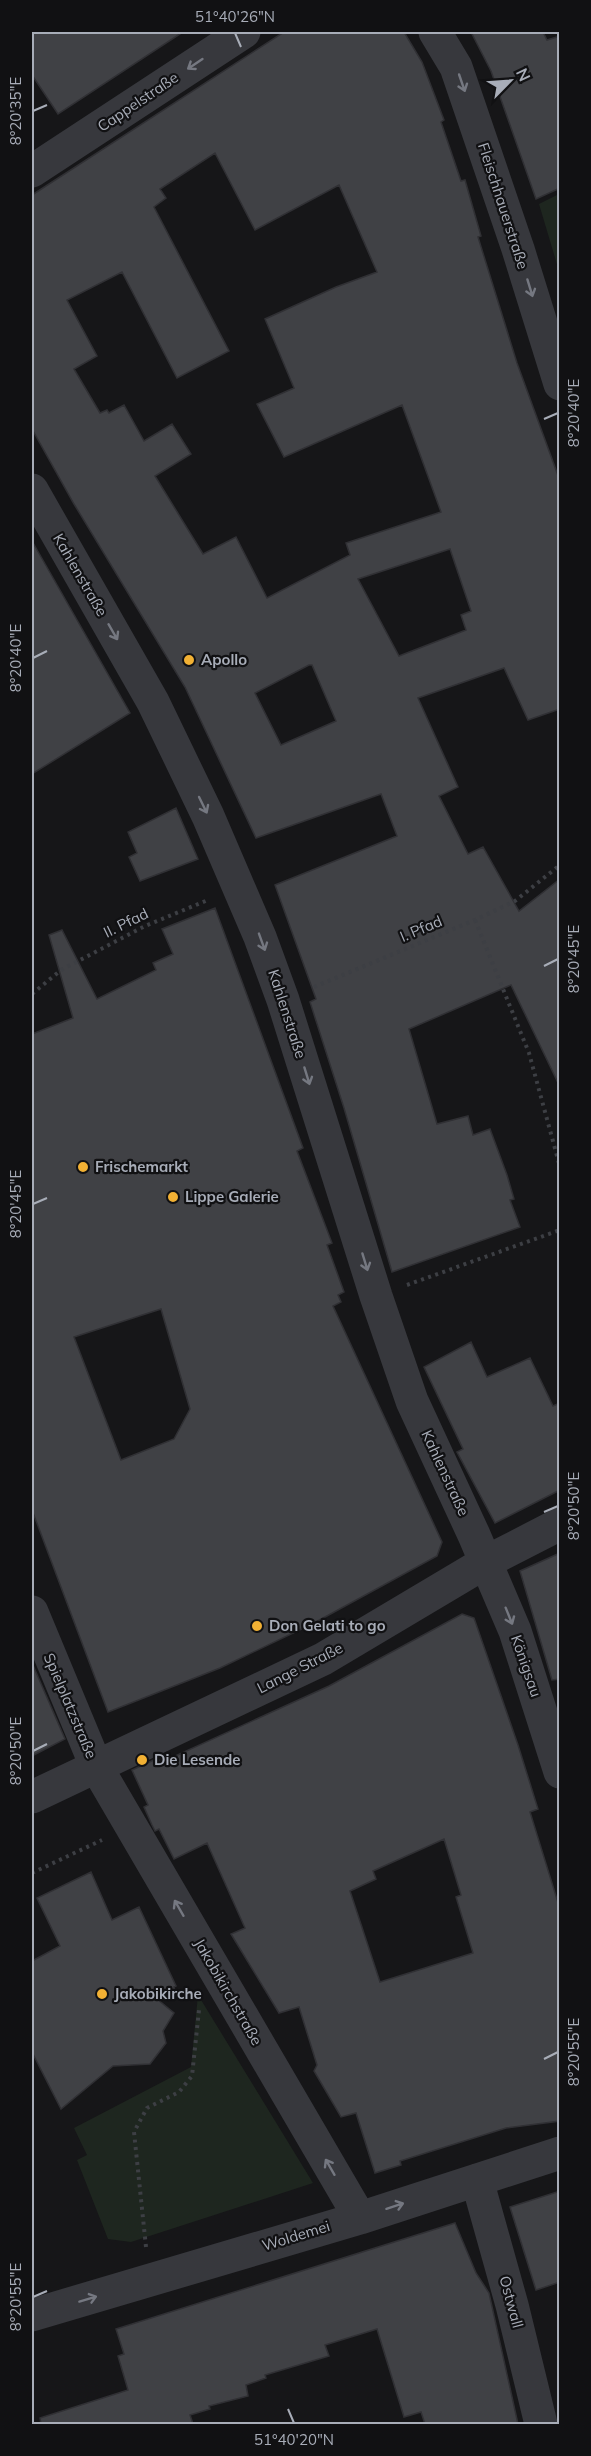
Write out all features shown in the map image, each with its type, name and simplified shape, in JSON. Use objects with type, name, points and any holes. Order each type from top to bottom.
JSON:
[{"type":"street","name":"Cappelstraße","points":[[32,171],[244,32]]},
{"type":"street","name":"Fleischhauerstraße","points":[[435,32],[456,67],[518,249],[560,384]]},
{"type":"street","name":"Kahlenstraße","points":[[32,490],[153,702],[208,816],[261,937],[412,1401],[486,1562]]},
{"type":"street","name":"Lange Straße","points":[[32,1797],[323,1659],[486,1562],[560,1524]]},
{"type":"street","name":"Königsau","points":[[486,1562],[515,1631],[560,1772]]},
{"type":"street","name":"Spielplatzstraße","points":[[32,1612],[96,1766]]},
{"type":"street","name":"Jakobikirchstraße","points":[[96,1766],[360,2217]]},
{"type":"street","name":"Woldemei","points":[[32,2315],[360,2217],[560,2153]]},
{"type":"street","name":"Ostwall","points":[[477,2180],[512,2305],[541,2424]]},
{"type":"path","name":"I. Pfad","points":[[283,1000],[515,901],[560,865]]},
{"type":"path","name":"II. Pfad","points":[[32,994],[61,970],[145,926],[240,888]]},
{"type":"path","points":[[475,920],[529,1053],[560,1167]]},
{"type":"path","points":[[376,1296],[560,1230]]},
{"type":"path","points":[[98,1831],[108,1850]]},
{"type":"path","points":[[32,1873],[103,1840]]},
{"type":"path","points":[[147,2248],[134,2132],[147,2108],[179,2092],[192,2076],[200,2007],[206,2017]]},
{"type":"path","points":[[136,2251],[158,2244]]},
{"type":"shaded area","points":[[559,194],[559,271],[539,204]]},
{"type":"shaded area","points":[[198,1995],[313,2183],[131,2242],[108,2239],[77,2160],[87,2155],[74,2128],[191,2067]]},
{"type":"building","points":[[32,32],[183,32],[58,114],[32,75]]},
{"type":"building","points":[[284,32],[404,32],[422,62],[444,120],[441,122],[461,181],[465,180],[481,236],[478,237],[517,363],[560,481],[560,709],[528,720],[504,668],[418,698],[458,787],[439,796],[468,854],[483,847],[519,911],[560,879],[560,1087],[511,985],[409,1029],[437,1124],[468,1116],[473,1135],[490,1129],[507,1175],[514,1199],[510,1200],[520,1227],[392,1272],[310,1002],[316,999],[275,885],[397,836],[381,794],[256,838],[185,687],[74,504],[32,429],[32,195]],"holes":[[[215,153],[255,230],[339,185],[377,272],[336,287],[265,319],[294,388],[257,404],[284,457],[402,405],[441,512],[346,543],[350,555],[267,598],[236,537],[203,554],[155,476],[191,454],[172,424],[144,441],[124,405],[109,413],[107,410],[100,413],[74,369],[97,356],[67,300],[122,272],[177,378],[229,351],[154,207],[166,198],[160,189]],[[450,549],[471,611],[461,615],[466,630],[399,656],[358,579]],[[312,665],[336,721],[281,745],[255,693]]]},
{"type":"building","points":[[471,32],[543,32],[547,40],[560,36],[560,188],[536,199],[491,71]]},
{"type":"building","points":[[32,541],[130,713],[32,774]]},
{"type":"building","points":[[176,808],[198,859],[140,881],[129,857],[137,853],[128,832]]},
{"type":"building","points":[[215,908],[303,1148],[297,1151],[332,1243],[327,1245],[344,1292],[338,1295],[341,1302],[333,1306],[442,1542],[437,1556],[314,1623],[220,1668],[108,1712],[32,1510],[32,1034],[73,1018],[49,935],[62,930],[97,999],[156,970],[153,963],[173,954],[162,929]],"holes":[[[161,1309],[190,1409],[174,1439],[121,1460],[74,1337]]]},
{"type":"building","points":[[471,1342],[487,1377],[530,1358],[553,1406],[560,1403],[560,1490],[495,1523],[457,1452],[463,1449],[424,1367]]},
{"type":"building","points":[[560,1553],[560,1679],[552,1680],[520,1571]]},
{"type":"building","points":[[462,1614],[474,1618],[538,1809],[530,1812],[560,1909],[560,2121],[506,2128],[400,2161],[401,2165],[375,2173],[356,2113],[341,2117],[314,2071],[317,2065],[299,2007],[279,2013],[231,1934],[245,1928],[207,1843],[174,1859],[159,1829],[155,1831],[144,1807],[148,1805],[132,1770],[158,1758],[160,1763],[329,1686]],"holes":[[[444,1839],[461,1895],[456,1897],[473,1953],[380,1982],[350,1891],[376,1879],[373,1871]]]},
{"type":"building","points":[[32,1663],[65,1739],[32,1756]]},
{"type":"building","name":"Jakobikirche","points":[[91,1872],[112,1920],[139,1907],[176,1986],[175,1991],[157,1999],[174,2013],[163,2031],[166,2043],[150,2064],[113,2066],[61,2109],[32,2052],[32,1961],[60,1946],[37,1898]]},
{"type":"building","points":[[560,2191],[560,2282],[536,2290],[510,2207]]},
{"type":"building","points":[[455,2223],[476,2273],[489,2293],[518,2424],[425,2424],[421,2412],[404,2417],[377,2329],[325,2345],[329,2356],[265,2375],[266,2378],[246,2385],[248,2396],[209,2406],[210,2409],[190,2415],[193,2424],[41,2424],[40,2418],[128,2390],[118,2356],[124,2354],[116,2329]]},
{"type":"place","name":"Apollo","points":[[189,660]]},
{"type":"place","name":"Frischemarkt","points":[[83,1167]]},
{"type":"place","name":"Lippe Galerie","points":[[173,1197]]},
{"type":"place","name":"Don Gelati to go","points":[[257,1626]]},
{"type":"place","name":"Die Lesende","points":[[142,1760]]},
{"type":"place","name":"Jakobikirche","points":[[102,1994]]}]
